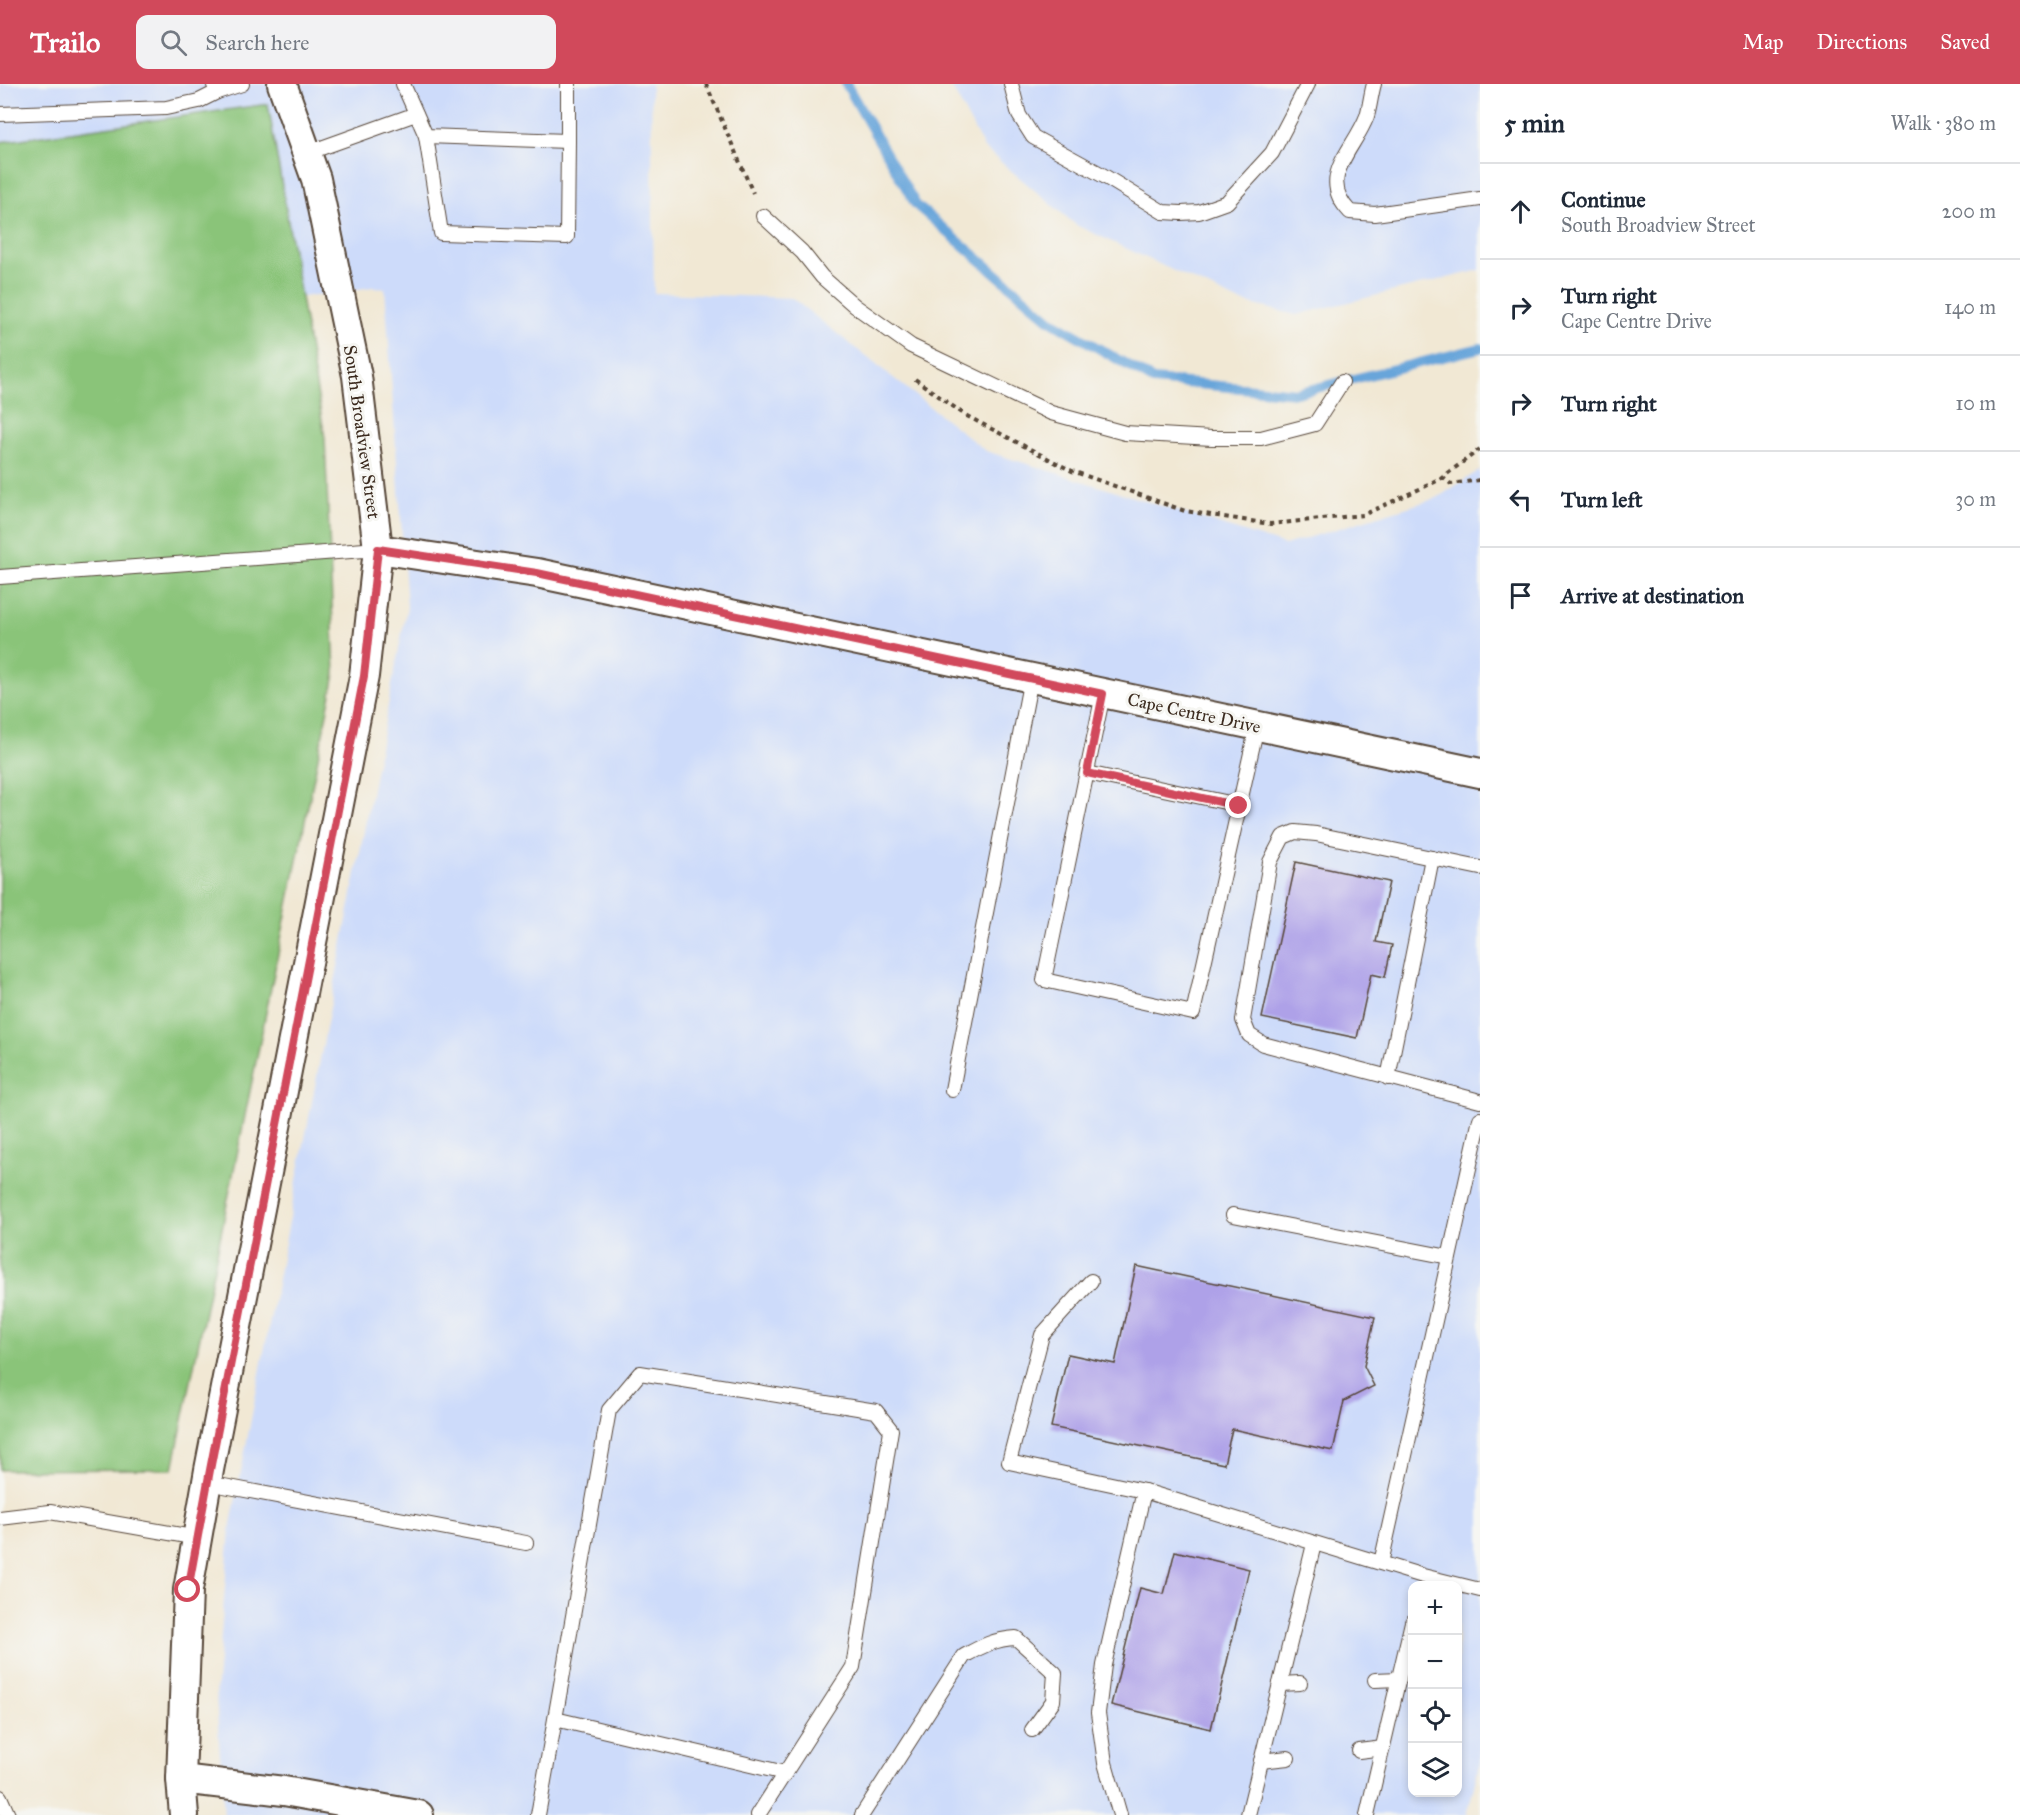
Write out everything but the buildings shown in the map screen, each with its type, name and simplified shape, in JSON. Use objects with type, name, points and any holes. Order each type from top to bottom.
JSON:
[{"type":"street","name":"South Broadview Street","points":[[184,1815],[181,1779],[188,1590],[364,676],[378,549],[357,376],[316,179],[282,84]]},
{"type":"street","name":"Cape Centre Drive","points":[[378,549],[537,573],[1480,773]]},
{"type":"street","points":[[181,1779],[284,1791],[413,1814]]},
{"type":"lane","points":[[0,114],[166,108],[199,101],[215,88],[242,84]]},
{"type":"lane","points":[[403,84],[426,136],[441,233],[567,237],[568,84]]},
{"type":"lane","points":[[1011,84],[1018,115],[1033,137],[1163,212],[1181,213],[1199,212],[1227,202],[1272,153],[1304,96],[1308,84]]},
{"type":"lane","points":[[1374,84],[1366,116],[1336,175],[1336,192],[1350,212],[1375,214],[1480,199]]},
{"type":"lane","points":[[307,153],[416,114]]},
{"type":"lane","points":[[426,136],[567,141]]},
{"type":"lane","points":[[763,216],[802,252],[822,277],[855,306],[911,346],[1051,413],[1125,433],[1212,438],[1261,438],[1315,424],[1342,382]]},
{"type":"lane","points":[[0,578],[378,549]]},
{"type":"lane","points":[[952,1089],[1031,678]]},
{"type":"lane","points":[[1103,694],[1044,980],[1194,1013],[1257,726]]},
{"type":"lane","points":[[1087,773],[1239,806]]},
{"type":"lane","points":[[1480,868],[1316,834],[1294,832],[1283,837],[1270,862],[1243,1020],[1249,1035],[1263,1044],[1480,1101]]},
{"type":"lane","points":[[1388,1078],[1432,858]]},
{"type":"lane","points":[[1381,1563],[1480,1119]]},
{"type":"lane","points":[[1233,1215],[1449,1257]]},
{"type":"lane","points":[[1091,1281],[1042,1335],[1010,1462],[1144,1491],[1381,1563],[1422,1581]]},
{"type":"lane","points":[[538,1815],[609,1410],[639,1373],[876,1411],[891,1430],[853,1667],[758,1815]]},
{"type":"lane","points":[[208,1483],[526,1543]]},
{"type":"lane","points":[[1120,1815],[1105,1763],[1098,1713],[1104,1665],[1144,1491]]},
{"type":"lane","points":[[0,1518],[50,1512],[198,1538]]},
{"type":"lane","points":[[1248,1815],[1314,1544]]},
{"type":"lane","points":[[1462,1587],[1480,1590]]},
{"type":"lane","points":[[1367,1815],[1410,1635]]},
{"type":"lane","points":[[862,1815],[964,1656],[983,1644],[1000,1639],[1016,1638],[1055,1673],[1053,1701],[1032,1730]]},
{"type":"lane","points":[[1375,1680],[1399,1679]]},
{"type":"lane","points":[[1280,1684],[1300,1683]]},
{"type":"lane","points":[[555,1719],[785,1773]]},
{"type":"lane","points":[[1359,1751],[1383,1748]]},
{"type":"lane","points":[[1261,1761],[1288,1758]]},
{"type":"lane","points":[[0,1797],[8,1815]]},
{"type":"path","points":[[1442,477],[1451,484],[1480,480]]},
{"type":"shaded area","points":[[0,84],[651,84],[654,293],[792,298],[986,451],[1285,545],[1437,498],[1480,470],[1480,1762],[1467,1815],[224,1815],[216,1695],[230,1529],[407,607],[385,288],[373,287],[301,297],[268,104],[0,142]]},
{"type":"shaded area","points":[[950,84],[1480,84],[1480,270],[1296,315],[1238,301],[1076,225],[984,148]]},
{"type":"green space","points":[[268,104],[325,438],[335,674],[173,1469],[0,1470],[0,142]]},
{"type":"waterway","points":[[846,84],[916,205],[1050,320],[1153,380],[1296,393],[1480,348]]},
{"type":"route","points":[[188,1590],[364,676],[378,549],[537,573],[1103,694],[1087,773],[1239,806]]}]
